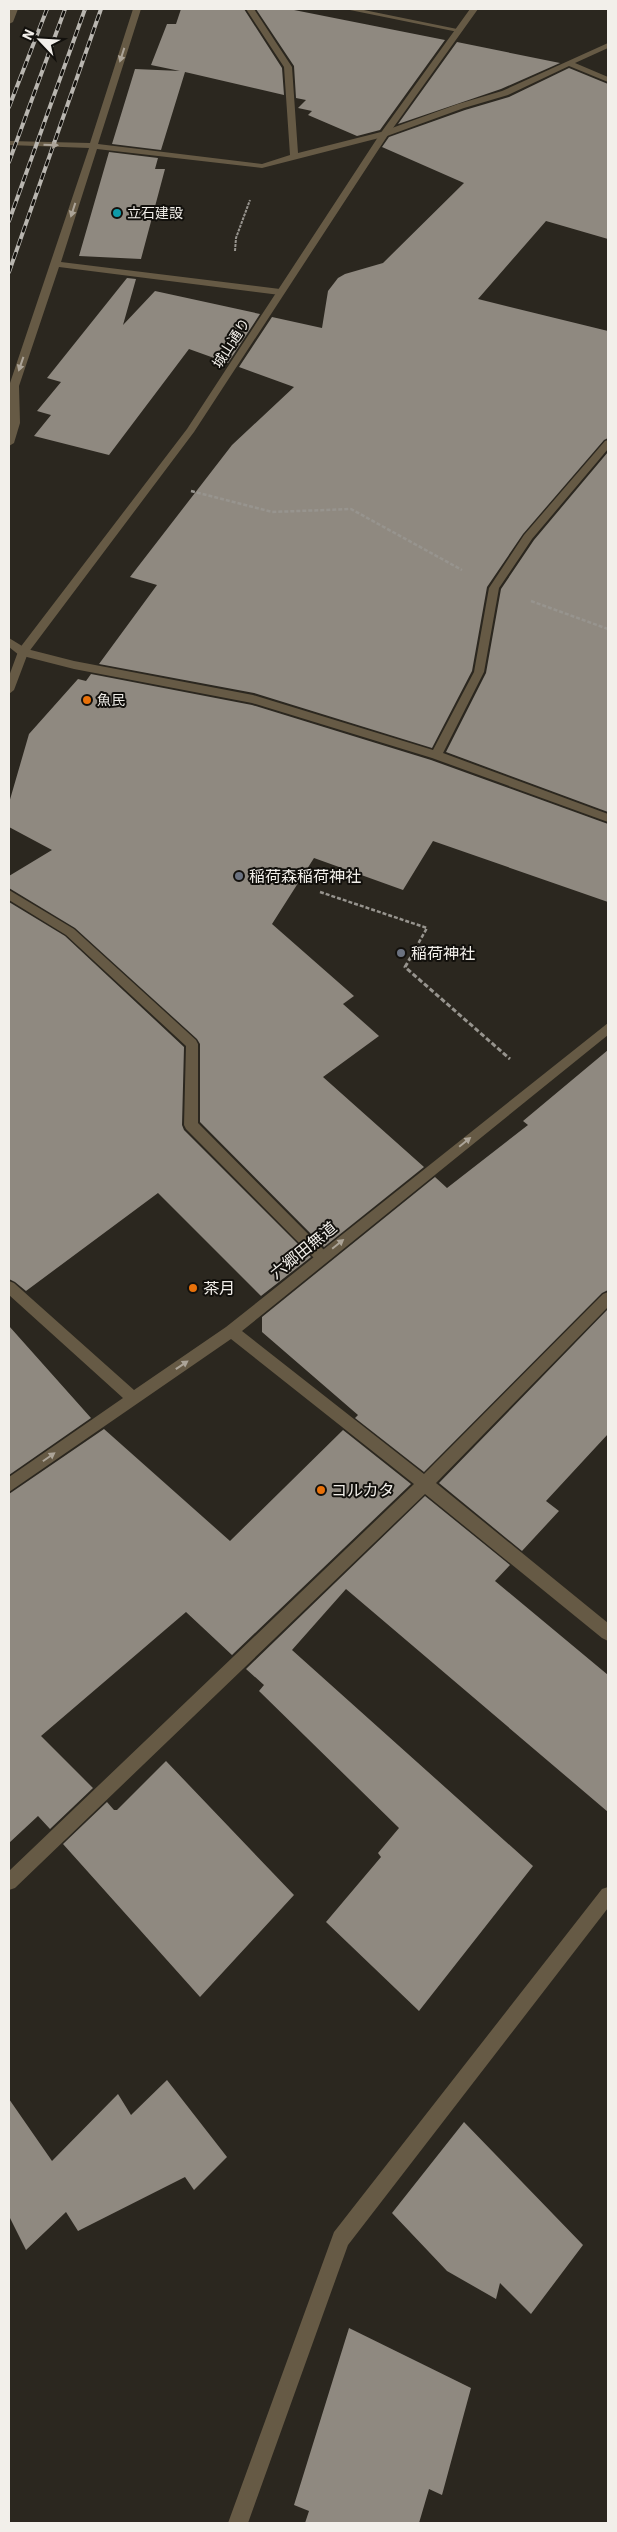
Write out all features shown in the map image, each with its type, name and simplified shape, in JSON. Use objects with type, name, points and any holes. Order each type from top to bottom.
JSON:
[{"type":"street","points":[[9,22],[14,9]]},
{"type":"street","points":[[9,443],[16,423],[14,386],[56,264],[137,9]]},
{"type":"street","points":[[250,9],[288,68],[294,156]]},
{"type":"street","points":[[349,9],[458,30]]},
{"type":"street","name":"城山通り","points":[[9,690],[23,652],[191,430],[384,134],[474,9]]},
{"type":"street","points":[[9,143],[94,146],[262,166],[294,156],[384,134],[461,106],[505,93],[608,45]]},
{"type":"street","points":[[568,63],[608,80]]},
{"type":"street","points":[[56,264],[280,292]]},
{"type":"street","points":[[436,755],[479,672],[494,588],[528,537],[608,443]]},
{"type":"street","points":[[9,642],[23,652],[74,665],[253,699],[436,755],[608,818]]},
{"type":"street","points":[[9,894],[70,932],[192,1044],[191,1125],[322,1257]]},
{"type":"street","name":"六郷田無道","points":[[9,1485],[231,1331],[608,1028]]},
{"type":"street","points":[[9,1287],[133,1398]]},
{"type":"street","points":[[9,1882],[425,1484],[608,1298]]},
{"type":"street","points":[[231,1331],[425,1484],[608,1633]]},
{"type":"street","points":[[238,2523],[341,2239],[608,1895]]},
{"type":"path","points":[[230,286],[236,238],[262,166]]},
{"type":"path","points":[[152,481],[272,512],[352,509],[494,588],[608,628]]},
{"type":"path","points":[[320,892],[428,928],[405,968],[538,1084]]},
{"type":"building","points":[[181,9],[244,9],[282,68],[284,95],[185,72],[161,150],[112,144],[135,69],[180,71],[151,65],[167,24],[176,24]]},
{"type":"building","points":[[256,9],[289,9],[445,40],[380,130],[357,136],[308,115],[312,111],[298,108],[306,100],[296,98],[294,66]]},
{"type":"building","points":[[457,42],[560,63],[501,89],[398,124]]},
{"type":"building","points":[[569,68],[608,84],[608,239],[546,221],[478,299],[608,331],[608,438],[604,440],[523,534],[487,587],[472,671],[432,748],[254,693],[99,664],[157,585],[130,577],[232,445],[294,387],[239,367],[272,317],[322,328],[328,291],[338,278],[345,274],[383,263],[464,183],[382,147],[389,137],[465,110],[509,97]]},
{"type":"building","name":"立石建設","points":[[109,152],[158,158],[155,169],[165,169],[141,259],[79,256]]},
{"type":"building","points":[[127,278],[136,279],[123,325],[155,291],[260,314],[228,363],[189,349],[109,455],[34,436],[51,415],[37,411],[61,382],[47,378]]},
{"type":"building","points":[[608,452],[608,812],[446,752],[486,673],[501,589],[534,540]]},
{"type":"building","points":[[91,674],[252,705],[431,760],[608,824],[608,902],[433,841],[403,890],[314,858],[272,924],[354,996],[343,1004],[379,1036],[323,1077],[424,1167],[324,1247],[200,1122],[200,1044],[197,1039],[75,928],[9,888],[9,876],[52,850],[9,827],[9,803],[29,734],[78,679],[86,681]]},
{"type":"building","points":[[9,902],[65,936],[184,1047],[182,1125],[184,1130],[311,1257],[261,1296],[158,1193],[26,1291],[9,1279]]},
{"type":"building","points":[[608,1050],[608,1290],[602,1293],[424,1472],[355,1418],[358,1415],[262,1332],[262,1317],[435,1177],[447,1188],[528,1125],[523,1121]]},
{"type":"building","points":[[608,1309],[608,1434],[546,1501],[559,1511],[522,1551],[439,1483]]},
{"type":"building","points":[[9,1326],[91,1418],[9,1475]]},
{"type":"building","points":[[104,1429],[230,1541],[343,1430],[411,1484],[232,1655],[186,1612],[41,1736],[93,1788],[50,1829],[38,1816],[9,1843],[9,1494]]},
{"type":"building","points":[[425,1496],[510,1565],[495,1581],[608,1675],[608,1812],[346,1589],[292,1650],[533,1866],[419,2011],[326,1922],[381,1857],[378,1853],[399,1828],[259,1691],[264,1685],[246,1669]]},
{"type":"building","points":[[166,1761],[294,1895],[200,1997],[63,1844],[107,1802],[114,1810],[117,1810]]},
{"type":"building","points":[[167,2080],[227,2157],[194,2190],[185,2177],[78,2231],[66,2212],[26,2250],[9,2216],[9,2099],[52,2161],[118,2094],[131,2115]]},
{"type":"building","points":[[464,2122],[583,2245],[531,2314],[500,2283],[496,2299],[447,2271],[392,2213]]},
{"type":"building","points":[[349,2328],[471,2388],[442,2495],[429,2489],[419,2523],[305,2523],[309,2511],[294,2505]]},
{"type":"railway","points":[[9,107],[47,9]]},
{"type":"railway","points":[[9,162],[65,9]]},
{"type":"railway","points":[[9,221],[85,9]]},
{"type":"railway","points":[[9,272],[101,9]]},
{"type":"place","name":"立石建設","points":[[117,213]]},
{"type":"place","name":"魚民","points":[[87,700]]},
{"type":"place","name":"稲荷森稲荷神社","points":[[239,876]]},
{"type":"place","name":"稲荷神社","points":[[401,953]]},
{"type":"place","name":"茶月","points":[[193,1288]]},
{"type":"place","name":"コルカタ","points":[[321,1490]]}]
